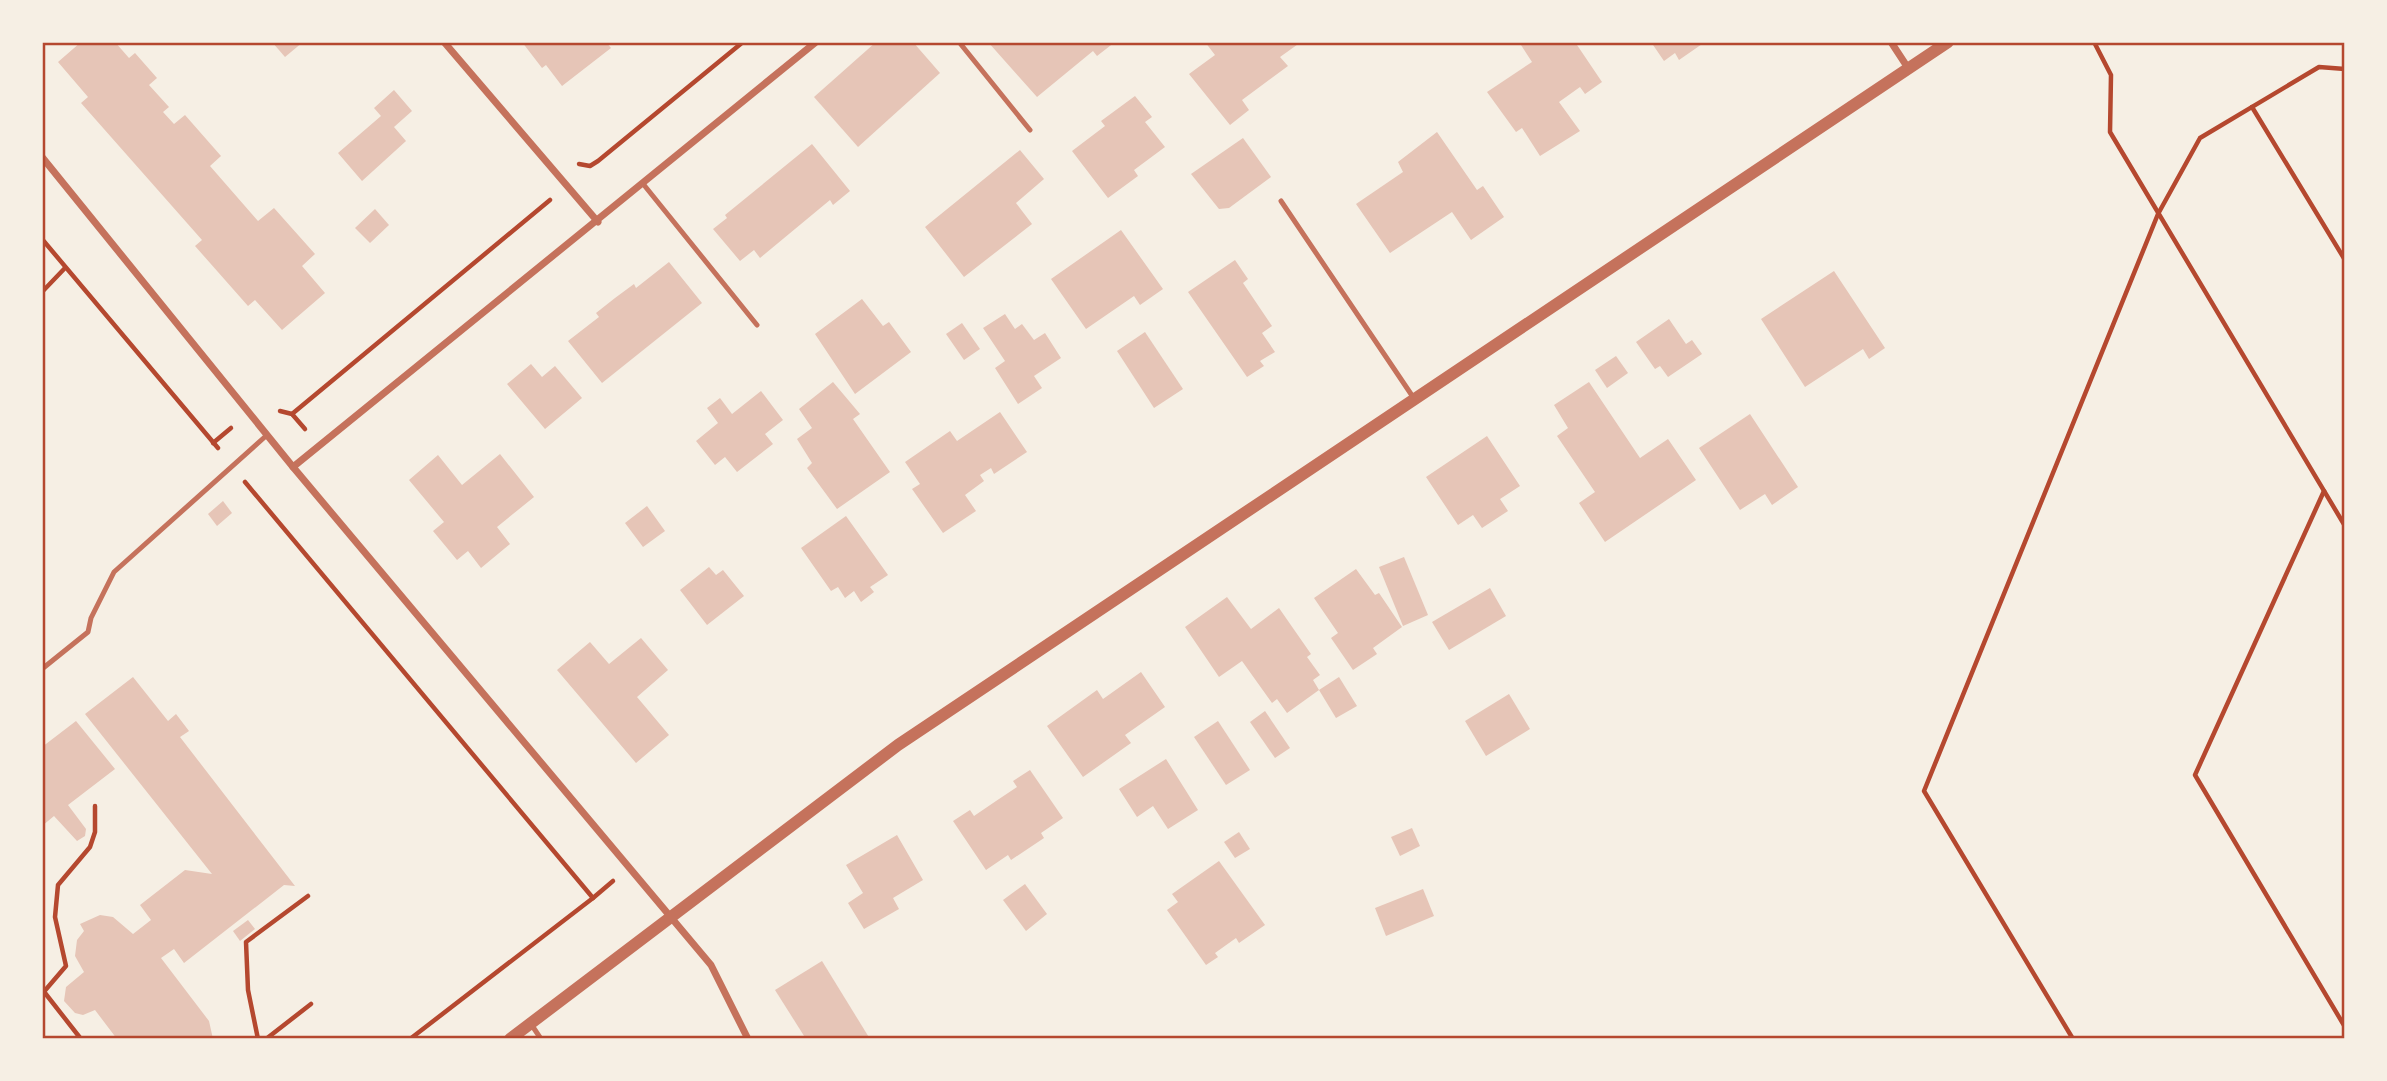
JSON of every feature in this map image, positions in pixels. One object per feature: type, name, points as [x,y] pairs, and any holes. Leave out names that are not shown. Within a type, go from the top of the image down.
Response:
[{"type":"street","points":[[444,42],[598,222]]},
{"type":"street","points":[[293,467],[644,185],[816,42]]},
{"type":"street","points":[[1891,42],[1908,68]]},
{"type":"street","points":[[510,1039],[898,745],[1413,397],[1948,42]]},
{"type":"street","points":[[42,157],[293,467],[711,965],[748,1039]]},
{"type":"lane","points":[[959,42],[1030,130]]},
{"type":"lane","points":[[644,185],[757,325]]},
{"type":"lane","points":[[1282,201],[1413,397]]},
{"type":"lane","points":[[42,669],[88,632],[91,618],[114,572],[267,435]]},
{"type":"lane","points":[[531,1024],[541,1039]]},
{"type":"path","points":[[292,414],[743,42]]},
{"type":"path","points":[[2094,42],[2111,75],[2110,132],[2345,526]]},
{"type":"path","points":[[2073,1039],[1924,791],[2158,214],[2200,138],[2319,67],[2345,69]]},
{"type":"path","points":[[2252,107],[2345,260]]},
{"type":"path","points":[[573,162],[590,166]]},
{"type":"path","points":[[42,239],[593,898],[410,1039]]},
{"type":"path","points":[[42,292],[65,268]]},
{"type":"path","points":[[2324,491],[2195,775],[2345,1027]]},
{"type":"path","points":[[81,1039],[43,993],[66,966],[55,917],[58,885],[90,847],[95,832],[95,806]]},
{"type":"path","points":[[258,1039],[248,990],[246,942],[308,896]]},
{"type":"path","points":[[266,1039],[312,1004]]},
{"type":"building","points":[[81,42],[115,42],[129,58],[135,53],[157,78],[149,85],[169,107],[163,112],[174,124],[185,115],[221,156],[210,166],[258,221],[274,208],[315,254],[302,266],[325,293],[282,330],[255,300],[248,306],[195,246],[202,240],[81,103],[88,97],[58,62]]},
{"type":"building","points":[[272,42],[303,42],[285,57]]},
{"type":"building","points":[[522,42],[606,42],[611,48],[562,86],[546,65],[542,68]]},
{"type":"building","points":[[876,42],[913,42],[940,73],[858,147],[814,97]]},
{"type":"building","points":[[988,42],[1115,42],[1097,56],[1093,51],[1037,97]]},
{"type":"building","points":[[1205,42],[1301,42],[1280,57],[1288,66],[1242,100],[1249,110],[1230,125],[1189,74],[1215,55]]},
{"type":"building","points":[[1519,42],[1575,42],[1602,82],[1585,94],[1580,87],[1559,102],[1580,131],[1540,156],[1522,128],[1516,132],[1487,92],[1532,62]]},
{"type":"building","points":[[1651,42],[1705,42],[1679,60],[1675,53],[1664,61]]},
{"type":"building","points":[[394,90],[412,111],[394,127],[406,141],[362,181],[338,153],[381,116],[374,108]]},
{"type":"building","points":[[1135,96],[1152,117],[1145,122],[1165,147],[1134,170],[1138,176],[1108,198],[1072,151],[1105,126],[1101,121]]},
{"type":"building","points":[[1437,132],[1477,190],[1483,186],[1504,217],[1471,240],[1452,212],[1390,253],[1356,204],[1403,172],[1398,162]]},
{"type":"building","points":[[1243,138],[1271,177],[1229,208],[1219,209],[1191,174]]},
{"type":"building","points":[[812,144],[850,191],[833,205],[830,200],[760,258],[754,250],[740,261],[713,229],[727,218],[725,215]]},
{"type":"building","points":[[1020,150],[1044,179],[1016,203],[1032,224],[964,277],[925,227]]},
{"type":"building","points":[[375,209],[389,225],[370,243],[355,228]]},
{"type":"building","points":[[1121,230],[1163,289],[1140,305],[1134,296],[1086,329],[1051,279]]},
{"type":"building","points":[[1235,260],[1248,279],[1243,283],[1272,326],[1262,333],[1275,352],[1260,361],[1264,366],[1247,377],[1188,292]]},
{"type":"building","points":[[669,262],[702,303],[602,383],[568,341],[599,317],[596,313],[615,298],[634,284],[636,288]]},
{"type":"building","points":[[1834,271],[1885,348],[1869,359],[1863,349],[1805,387],[1761,319]]},
{"type":"building","points":[[862,299],[883,326],[889,322],[911,352],[855,394],[815,334]]},
{"type":"building","points":[[1005,314],[1015,329],[1022,324],[1034,340],[1045,333],[1061,358],[1034,376],[1042,388],[1018,404],[995,368],[1005,361],[983,328]]},
{"type":"building","points":[[1669,319],[1686,344],[1692,340],[1702,354],[1668,377],[1660,366],[1655,369],[1636,342]]},
{"type":"building","points":[[962,323],[980,349],[964,360],[946,334]]},
{"type":"building","points":[[1145,332],[1183,389],[1154,408],[1117,351]]},
{"type":"building","points":[[1616,356],[1628,373],[1607,388],[1595,370]]},
{"type":"building","points":[[531,364],[542,377],[555,366],[582,398],[545,429],[507,384]]},
{"type":"building","points":[[833,382],[860,414],[853,419],[890,472],[837,509],[807,468],[812,463],[797,439],[812,428],[799,409]]},
{"type":"building","points":[[1589,382],[1640,458],[1668,439],[1696,480],[1605,542],[1579,503],[1595,492],[1557,436],[1568,428],[1554,405]]},
{"type":"building","points":[[761,391],[783,420],[765,434],[773,444],[737,472],[725,457],[715,465],[696,441],[718,423],[707,408],[720,398],[732,414]]},
{"type":"building","points":[[1000,412],[1027,452],[994,474],[991,468],[980,475],[984,481],[965,495],[976,511],[943,533],[912,489],[920,484],[905,462],[950,431],[957,441]]},
{"type":"building","points":[[1750,414],[1798,487],[1772,505],[1765,494],[1740,510],[1699,448]]},
{"type":"building","points":[[1487,436],[1520,486],[1500,499],[1508,511],[1482,528],[1473,515],[1458,525],[1426,477]]},
{"type":"building","points":[[500,454],[534,497],[497,527],[510,544],[481,568],[468,551],[457,560],[433,531],[444,522],[409,480],[438,455],[462,485]]},
{"type":"building","points":[[223,501],[232,513],[217,526],[208,514]]},
{"type":"building","points":[[647,506],[665,531],[643,547],[625,523]]},
{"type":"building","points":[[846,516],[888,575],[870,587],[874,592],[861,602],[854,591],[845,598],[838,587],[831,591],[801,548]]},
{"type":"building","points":[[1404,557],[1428,615],[1403,626],[1379,567]]},
{"type":"building","points":[[709,567],[716,575],[723,570],[744,596],[707,625],[680,590]]},
{"type":"building","points":[[1356,569],[1375,595],[1379,593],[1402,627],[1373,648],[1377,654],[1353,670],[1331,638],[1338,633],[1314,598]]},
{"type":"building","points":[[1490,588],[1506,616],[1449,650],[1432,622]]},
{"type":"building","points":[[1227,597],[1251,629],[1279,608],[1311,654],[1307,657],[1320,675],[1313,680],[1319,690],[1287,713],[1277,699],[1272,703],[1242,661],[1219,677],[1185,627]]},
{"type":"building","points":[[641,638],[668,670],[637,697],[669,735],[636,763],[557,670],[590,642],[609,664]]},
{"type":"building","points":[[1141,672],[1165,707],[1125,735],[1131,743],[1083,777],[1047,726],[1097,690],[1103,699]]},
{"type":"building","points":[[133,677],[168,721],[176,714],[189,731],[180,737],[295,886],[284,885],[184,963],[174,949],[161,958],[209,1021],[213,1039],[117,1039],[95,1010],[83,1015],[75,1013],[64,1001],[66,987],[84,972],[75,956],[77,940],[84,931],[80,924],[100,915],[113,917],[133,934],[151,920],[140,905],[185,870],[212,874],[85,714]]},
{"type":"building","points":[[1339,677],[1357,706],[1336,718],[1319,690]]},
{"type":"building","points":[[1509,694],[1530,729],[1486,756],[1465,721]]},
{"type":"building","points":[[1265,711],[1290,748],[1275,758],[1250,722]]},
{"type":"building","points":[[76,721],[115,769],[68,805],[86,829],[85,836],[77,841],[54,816],[42,826],[42,747]]},
{"type":"building","points":[[1218,721],[1250,770],[1226,785],[1194,737]]},
{"type":"building","points":[[1166,759],[1198,810],[1168,829],[1153,806],[1137,817],[1119,789]]},
{"type":"building","points":[[1030,770],[1063,818],[1041,833],[1044,838],[1011,860],[1008,855],[986,870],[953,821],[970,810],[974,816],[1017,787],[1013,781]]},
{"type":"building","points":[[1412,828],[1420,846],[1400,856],[1391,837]]},
{"type":"building","points":[[1239,832],[1250,849],[1235,858],[1224,842]]},
{"type":"building","points":[[897,835],[923,880],[893,898],[899,909],[864,929],[848,903],[863,893],[846,865]]},
{"type":"building","points":[[1219,861],[1265,925],[1239,943],[1236,938],[1215,953],[1218,957],[1206,965],[1167,910],[1178,902],[1172,894]]},
{"type":"building","points":[[1025,884],[1047,914],[1026,931],[1003,900]]},
{"type":"building","points":[[1423,889],[1434,916],[1386,936],[1375,908]]},
{"type":"building","points":[[248,920],[255,929],[240,941],[233,931]]},
{"type":"building","points":[[822,961],[870,1039],[806,1039],[775,990]]}]
